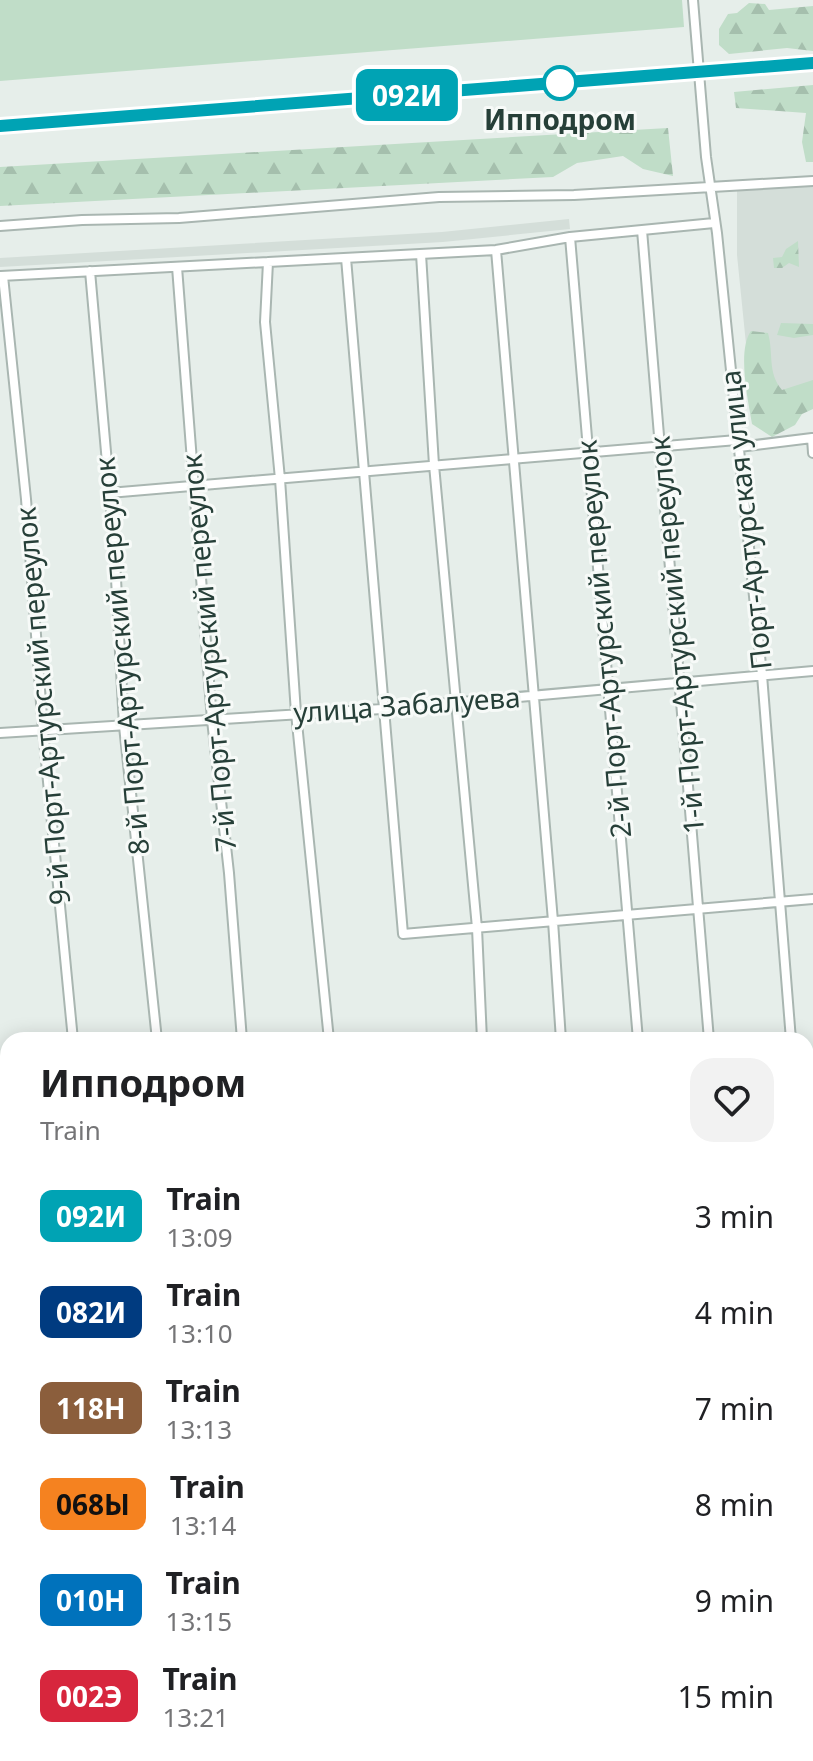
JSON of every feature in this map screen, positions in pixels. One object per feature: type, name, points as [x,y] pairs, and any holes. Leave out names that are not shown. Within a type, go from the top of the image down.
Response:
[{"type":"street","name":"Порт-Артурская улица","points":[[693,0],[709,187],[762,675],[790,1032]]},
{"type":"street","points":[[0,226],[179,218],[445,197],[574,195],[813,181]]},
{"type":"street","points":[[1,276],[496,250],[570,237],[714,223]]},
{"type":"street","name":"1-й Порт-Артурский переулок","points":[[642,230],[708,1032]]},
{"type":"street","name":"2-й Порт-Артурский переулок","points":[[570,237],[637,1032]]},
{"type":"street","points":[[496,250],[560,1032]]},
{"type":"street","points":[[421,254],[434,465],[477,928],[482,1032]]},
{"type":"street","points":[[346,258],[403,934],[813,899]]},
{"type":"street","points":[[268,262],[265,322],[280,479],[296,713],[328,1032]]},
{"type":"street","name":"7-й Порт-Артурский переулок","points":[[177,267],[212,720],[229,873],[241,1032]]},
{"type":"street","name":"8-й Порт-Артурский переулок","points":[[90,271],[114,542],[124,726],[156,1032]]},
{"type":"street","name":"9-й Порт-Артурский переулок","points":[[1,276],[26,499],[43,730],[72,1032]]},
{"type":"street","points":[[109,493],[661,447],[812,438],[813,453]]},
{"type":"street","name":"улица Забалуева","points":[[0,733],[382,709],[813,671]]},
{"type":"shaded area","points":[[813,186],[813,405],[754,423],[737,255],[737,191]]},
{"type":"shaded area","points":[[569,219],[570,229],[443,242],[0,267],[0,258],[442,232]]},
{"type":"green space","points":[[0,0],[682,0],[684,27],[0,81]]},
{"type":"green space","points":[[749,3],[765,4],[769,10],[813,6],[813,51],[787,48],[729,54],[719,45],[719,29],[728,14],[737,13]]},
{"type":"green space","points":[[813,85],[813,162],[806,162],[802,142],[806,113],[736,108],[734,92]]},
{"type":"green space","points":[[668,128],[673,176],[643,169],[623,156],[577,163],[553,177],[0,206],[0,167]]},
{"type":"green space","points":[[798,241],[799,267],[789,263],[782,268],[774,268],[773,258],[782,257],[786,249]]},
{"type":"green space","points":[[781,323],[813,324],[813,335],[794,338],[777,335]]},
{"type":"green space","points":[[751,331],[768,333],[773,370],[782,390],[813,380],[813,409],[802,414],[795,425],[772,437],[752,424],[744,362]]},
{"type":"railway","points":[[0,126],[813,63]]},
{"type":"train","name":"092И","points":[[0,126],[813,63]]},
{"type":"place","name":"Ипподром","points":[[560,83]]}]
